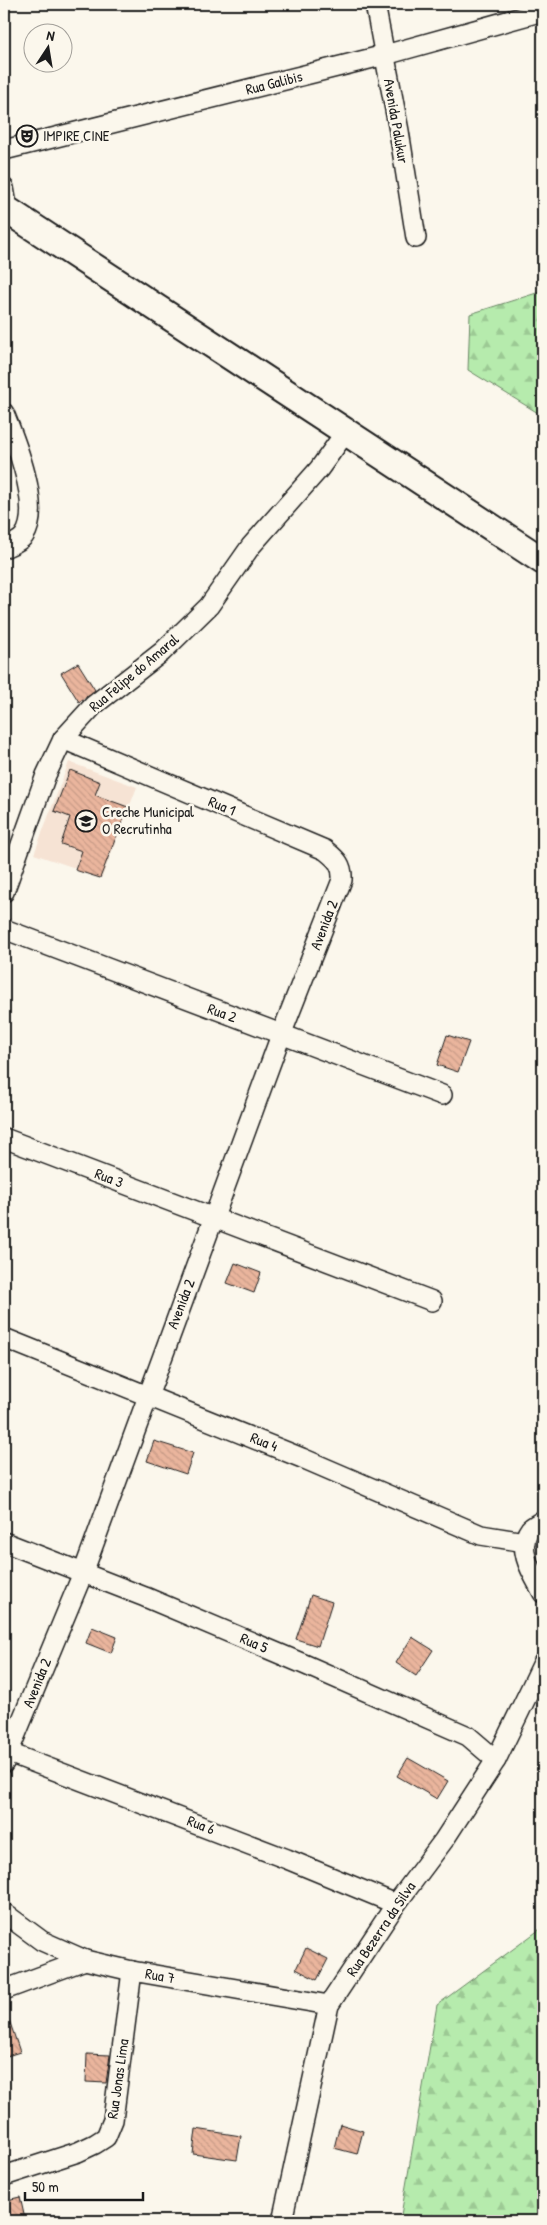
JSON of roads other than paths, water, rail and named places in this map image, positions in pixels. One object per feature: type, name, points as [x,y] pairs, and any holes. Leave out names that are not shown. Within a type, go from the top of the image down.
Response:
[{"type":"street","name":"Avenida Palukur","points":[[375,4],[399,132],[416,238]]},
{"type":"street","name":"Rua Galibis","points":[[4,150],[385,55],[543,10]]},
{"type":"street","points":[[5,203],[345,433],[543,562]]},
{"type":"street","points":[[4,413],[12,432],[28,491],[30,520],[23,537],[16,543],[4,548]]},
{"type":"street","name":"Rua Felipe do Amaral","points":[[4,892],[46,775],[63,739],[94,705],[162,652],[209,606],[251,546],[319,469],[345,433]]},
{"type":"street","name":"Rua 1","points":[[63,739],[325,850]]},
{"type":"street","name":"Avenida 2","points":[[5,1755],[82,1573],[281,1035],[342,880],[342,869],[338,861],[325,850]]},
{"type":"street","name":"Rua 2","points":[[4,929],[442,1096]]},
{"type":"street","name":"Rua 3","points":[[4,1138],[432,1301]]},
{"type":"street","name":"Rua 4","points":[[4,1338],[302,1458],[481,1536],[533,1531]]},
{"type":"street","points":[[533,1531],[527,1563],[543,1593]]},
{"type":"street","name":"Rua 5","points":[[4,1542],[145,1596],[468,1736],[496,1760]]},
{"type":"street","name":"Rua Bezerra da Silva","points":[[282,2221],[329,2005],[396,1904],[444,1840],[496,1760],[543,1663]]},
{"type":"street","name":"Rua 6","points":[[5,1755],[288,1858],[396,1904]]},
{"type":"street","name":"Rua 7","points":[[4,1913],[42,1940],[85,1960],[132,1971],[329,2005]]},
{"type":"street","points":[[4,1990],[85,1960]]},
{"type":"street","name":"Rua Jonas Lima","points":[[4,2176],[78,2152],[106,2137],[113,2120],[132,1971]]},
{"type":"place","name":"IMPIRE CINE","points":[[27,136]]},
{"type":"place","name":"Creche Municipal O Recrutinha","points":[[86,821]]}]
